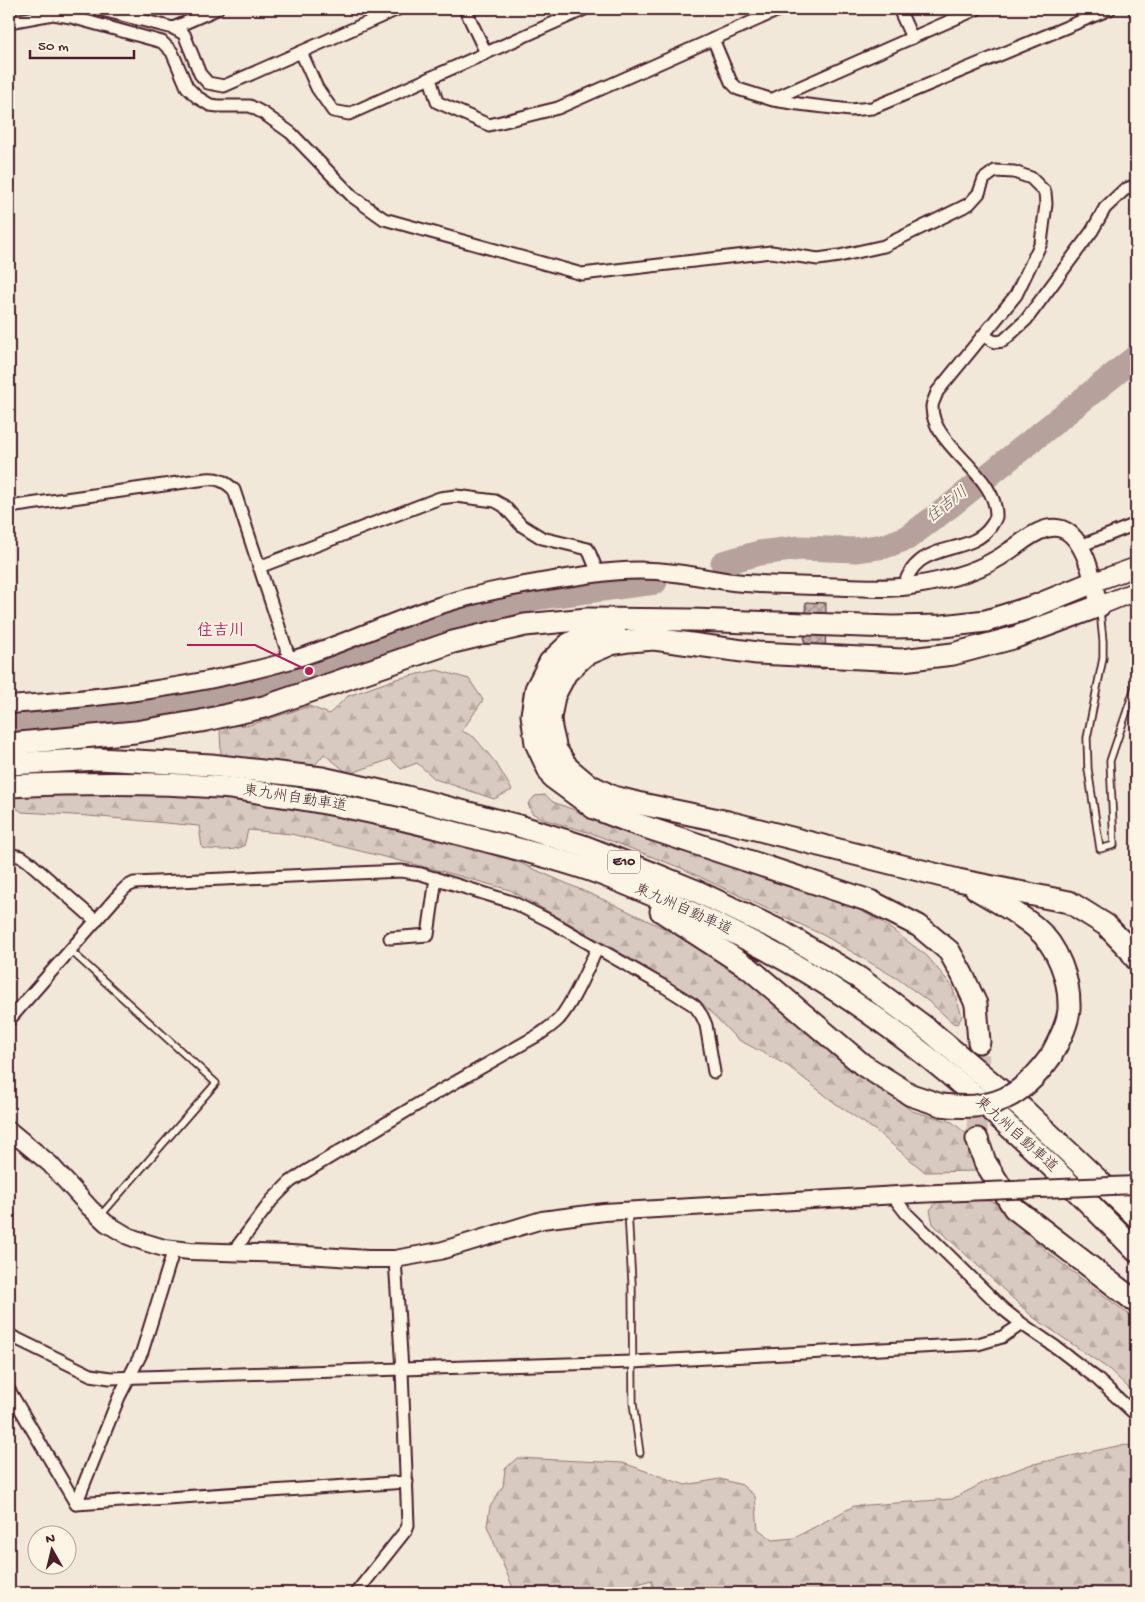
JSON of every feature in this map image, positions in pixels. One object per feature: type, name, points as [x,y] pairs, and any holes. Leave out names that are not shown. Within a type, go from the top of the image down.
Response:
[{"type":"highway","points":[[9,744],[136,732],[201,721],[264,707],[454,642],[525,625],[588,619],[692,620],[892,628],[943,626],[986,621],[1035,606],[1094,582]]},
{"type":"highway","points":[[1099,606],[1005,640],[952,654],[902,660],[757,652],[654,639],[611,644],[585,655],[566,673],[554,696],[550,718],[552,740],[568,768],[587,784],[601,792],[636,803],[728,822],[958,880],[1069,902],[1106,925],[1130,950],[1136,960]]},
{"type":"highway","points":[[692,620],[595,630],[569,644],[550,662],[536,689],[532,715],[536,743],[552,777],[594,808],[632,823],[870,901],[919,926],[949,951],[962,974],[976,1004],[979,1042]]},
{"type":"highway","name":"東九州自動車道","points":[[9,764],[98,759],[211,765],[322,778],[407,797],[512,824],[583,846],[642,869],[696,891],[782,932],[858,978],[930,1031],[1024,1110],[1136,1216]]},
{"type":"highway","name":"東九州自動車道","points":[[9,786],[102,783],[220,787],[304,799],[393,816],[590,870],[646,892],[728,929],[810,974],[859,1006],[929,1057],[1050,1164],[1136,1252]]},
{"type":"highway","points":[[590,870],[662,911],[749,968],[863,1065],[880,1076],[911,1095],[941,1105],[964,1107],[1000,1101],[1016,1093],[1030,1082],[1051,1056],[1062,1036],[1069,1011],[1065,977],[1054,948],[1036,928],[1009,908],[958,880]]},
{"type":"highway","points":[[978,1139],[985,1162],[1014,1208],[1136,1302]]},
{"type":"main road","points":[[1094,582],[1136,567]]},
{"type":"main road","points":[[1099,606],[1136,591]]},
{"type":"street","points":[[98,9],[173,28],[184,34],[200,74],[208,83],[224,86],[398,9]]},
{"type":"street","points":[[173,28],[217,9]]},
{"type":"street","points":[[465,9],[486,53]]},
{"type":"street","points":[[301,52],[317,88],[333,111],[349,114],[585,9]]},
{"type":"street","points":[[430,78],[437,102],[489,124],[558,108],[781,9]]},
{"type":"street","points":[[899,9],[912,38]]},
{"type":"street","points":[[773,100],[977,9]]},
{"type":"street","points":[[713,39],[730,82],[738,89],[773,100],[850,110],[872,108],[1110,9]]},
{"type":"street","points":[[1134,9],[1136,13]]},
{"type":"street","points":[[9,22],[53,14],[71,17],[162,42],[172,52],[187,87],[197,97],[210,105],[250,106],[263,113],[291,133],[353,197],[384,219],[582,274],[772,252],[818,259],[839,256],[884,246],[969,204],[979,193],[984,179],[995,171],[1014,172],[1031,178],[1045,192],[1046,204],[1041,244],[1016,295],[937,392],[932,406],[937,428],[986,486],[994,505],[996,519],[987,531],[973,541],[928,556],[919,561],[907,576],[904,586]]},
{"type":"street","points":[[984,336],[995,342],[1003,341],[1026,320],[1092,231],[1105,208],[1124,190],[1136,185]]},
{"type":"street","points":[[9,506],[216,478],[227,483],[234,490],[290,660]]},
{"type":"street","points":[[259,567],[440,498],[456,496],[496,501],[504,506],[521,525],[542,538],[588,549],[598,573]]},
{"type":"street","points":[[1080,546],[1136,524]]},
{"type":"street","points":[[9,705],[79,699],[175,686],[244,672],[290,660],[435,607],[529,583],[598,573],[637,570],[656,571],[754,584],[874,588],[904,586],[946,579],[983,567],[1048,528],[1058,528],[1065,531],[1073,536],[1080,546],[1094,582],[1099,606]]},
{"type":"street","points":[[9,854],[22,857],[29,862],[96,921]]},
{"type":"street","points":[[9,1020],[126,887],[134,883],[401,871],[436,878],[512,902],[550,921],[666,987],[695,1006],[702,1016],[706,1025],[714,1072]]},
{"type":"street","points":[[390,938],[428,935],[436,878]]},
{"type":"street","points":[[232,1252],[272,1200],[296,1178],[424,1100],[550,1027],[559,1019],[566,1008],[597,949]]},
{"type":"street","points":[[9,1130],[50,1164],[106,1223],[128,1236],[149,1244],[174,1249],[368,1259],[395,1259],[440,1251],[542,1220],[604,1212],[892,1195],[1136,1185]]},
{"type":"street","points":[[892,1195],[906,1213],[1003,1309],[1096,1378],[1136,1415]]},
{"type":"street","points":[[76,1504],[128,1378],[142,1352],[174,1249]]},
{"type":"street","points":[[356,1593],[408,1525],[402,1370],[395,1259]]},
{"type":"street","points":[[9,1335],[91,1375],[128,1378],[633,1362],[978,1344],[1002,1336],[1022,1324]]},
{"type":"street","points":[[9,1390],[76,1504]]},
{"type":"street","points":[[76,1504],[407,1482]]},
{"type":"lane","points":[[1099,606],[1103,658],[1087,738],[1088,769],[1100,849],[1114,846],[1110,761],[1136,684]]},
{"type":"lane","points":[[70,950],[216,1083],[100,1217]]},
{"type":"lane","points":[[628,1210],[632,1283],[634,1418],[640,1453]]},
{"type":"green space","points":[[437,670],[469,679],[483,700],[462,731],[474,737],[496,763],[512,790],[494,799],[435,779],[417,763],[401,769],[391,759],[349,774],[324,754],[315,765],[234,758],[221,755],[220,726],[250,725],[309,706],[329,714],[348,696],[396,679]]},
{"type":"green space","points":[[9,792],[213,793],[317,811],[493,854],[520,863],[611,903],[730,960],[869,1079],[912,1111],[952,1122],[968,1135],[975,1155],[976,1171],[925,1172],[876,1131],[835,1103],[788,1066],[737,1039],[698,999],[510,890],[291,834],[248,830],[244,846],[239,848],[218,850],[202,848],[199,826],[22,812],[15,807],[9,808]]},
{"type":"green space","points":[[545,795],[553,802],[577,811],[826,894],[879,920],[927,956],[952,986],[962,1016],[958,1024],[953,1023],[932,1004],[898,979],[825,936],[681,868],[591,833],[542,819],[532,813],[528,804],[535,796]]},
{"type":"green space","points":[[948,1199],[990,1201],[1002,1206],[1047,1252],[1136,1320],[1136,1395],[1110,1370],[1033,1317],[933,1224],[930,1210],[937,1202]]},
{"type":"green space","points":[[1122,1445],[1136,1446],[1136,1593],[642,1593],[654,1589],[651,1580],[610,1593],[517,1593],[513,1588],[487,1526],[490,1507],[503,1486],[505,1469],[517,1458],[623,1463],[685,1485],[720,1479],[742,1485],[755,1496],[758,1529],[773,1540],[794,1538],[854,1506],[952,1499],[985,1482],[1029,1465]]},
{"type":"building","points":[[806,602],[826,603],[825,669],[804,667]]},
{"type":"waterway","name":"住吉川","points":[[723,563],[759,553],[800,548],[856,550],[885,546],[907,538],[950,506],[1136,357]]},
{"type":"waterway","name":"住吉川","points":[[9,721],[174,702],[240,691],[309,671],[394,639],[466,615],[540,597],[655,582]]},
{"type":"tunnel","points":[[977,1139],[979,1042]]},
{"type":"place","name":"住吉川","points":[[309,671]]}]
